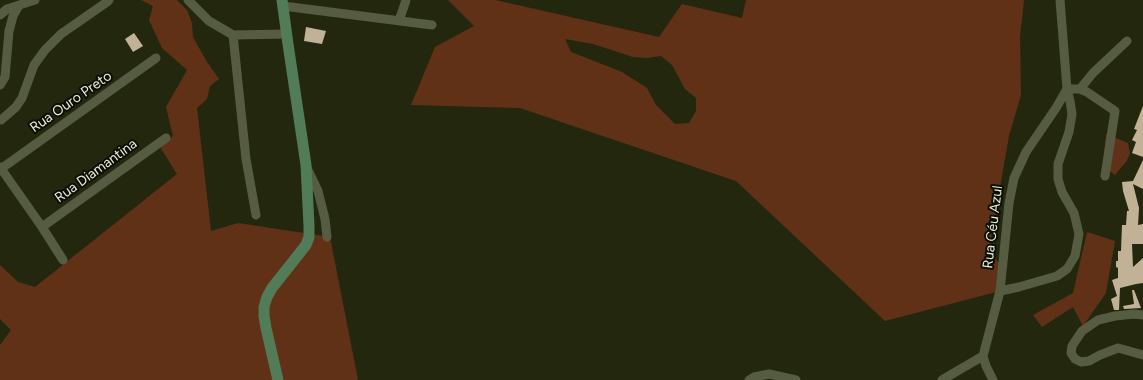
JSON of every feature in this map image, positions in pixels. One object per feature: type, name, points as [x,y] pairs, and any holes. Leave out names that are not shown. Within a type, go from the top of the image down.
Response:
[{"type":"main road","points":[[278,380],[265,322],[264,307],[266,297],[306,245],[309,237],[310,226],[306,165],[283,3]]},
{"type":"street","points":[[0,15],[7,9],[35,0]]},
{"type":"street","points":[[1,120],[16,107],[22,98],[34,64],[45,50],[61,34],[109,0]]},
{"type":"street","points":[[188,0],[209,20],[232,35],[287,34]]},
{"type":"street","points":[[399,21],[406,0]]},
{"type":"street","points":[[1000,290],[1019,287],[1057,276],[1067,268],[1075,256],[1079,234],[1074,213],[1062,192],[1058,179],[1058,164],[1070,132],[1072,114],[1067,89],[1060,0]]},
{"type":"street","points":[[283,3],[432,25]]},
{"type":"street","points":[[0,85],[5,77],[9,31],[13,16],[19,5]]},
{"type":"street","points":[[232,35],[246,158],[256,215]]},
{"type":"street","points":[[1080,89],[1093,73],[1127,41]]},
{"type":"street","name":"Rua Ouro Preto","points":[[1,167],[156,58]]},
{"type":"street","points":[[1067,89],[1080,89],[1087,92],[1115,111],[1105,176]]},
{"type":"street","name":"Rua Céu Azul","points":[[983,356],[1000,290],[1009,203],[1014,178],[1026,152],[1067,89]]},
{"type":"street","name":"Rua Diamantina","points":[[42,227],[166,138]]},
{"type":"street","points":[[306,165],[318,191],[325,219],[327,237]]},
{"type":"street","points":[[1,167],[63,260]]},
{"type":"street","points":[[1143,315],[1134,314],[1115,316],[1098,320],[1082,332],[1072,346],[1071,353],[1074,359],[1080,362],[1089,361],[1118,348],[1143,355]]},
{"type":"street","points":[[942,380],[983,356],[993,380]]},
{"type":"street","points":[[749,380],[754,377],[769,374],[796,380]]},
{"type":"shaded area","points":[[141,0],[177,0],[187,10],[192,23],[193,37],[207,62],[219,79],[210,86],[207,99],[197,108],[211,231],[238,223],[330,237],[358,380],[0,380],[0,345],[11,330],[0,319],[0,265],[18,282],[35,287],[177,174],[160,147],[173,136],[166,107],[187,70],[162,48],[149,20],[153,6]]},
{"type":"shaded area","points":[[448,0],[495,0],[659,37],[682,4],[742,18],[746,0],[1024,0],[1020,37],[1021,95],[1009,136],[991,238],[990,252],[999,263],[996,292],[885,321],[736,181],[520,108],[411,105],[435,47],[474,26]],"holes":[[[565,39],[593,44],[633,57],[647,58],[661,56],[672,65],[685,89],[696,98],[696,111],[689,123],[675,124],[656,105],[647,88],[622,72],[571,52]]]},
{"type":"shaded area","points":[[1106,134],[1128,143],[1130,154],[1126,162],[1115,175],[1103,166]]},
{"type":"shaded area","points":[[1087,232],[1115,241],[1106,293],[1083,326],[1073,307],[1042,327],[1033,315],[1073,293]]},
{"type":"building","points":[[306,27],[326,31],[322,44],[304,41]]},
{"type":"building","points":[[134,33],[143,46],[133,52],[125,39]]},
{"type":"building","points":[[1143,106],[1143,157],[1132,153],[1136,142],[1132,140],[1137,130],[1134,129]]},
{"type":"building","points":[[1143,160],[1143,189],[1133,184],[1139,208],[1138,225],[1143,224],[1143,244],[1132,244],[1133,267],[1143,258],[1143,283],[1120,288],[1119,310],[1114,310],[1111,299],[1117,296],[1112,280],[1118,278],[1116,261],[1118,261],[1118,251],[1121,251],[1122,225],[1126,225],[1127,211],[1129,211],[1122,182],[1133,181]]},
{"type":"building","points":[[1132,290],[1134,290],[1141,308],[1124,309],[1123,306],[1134,304]]}]
